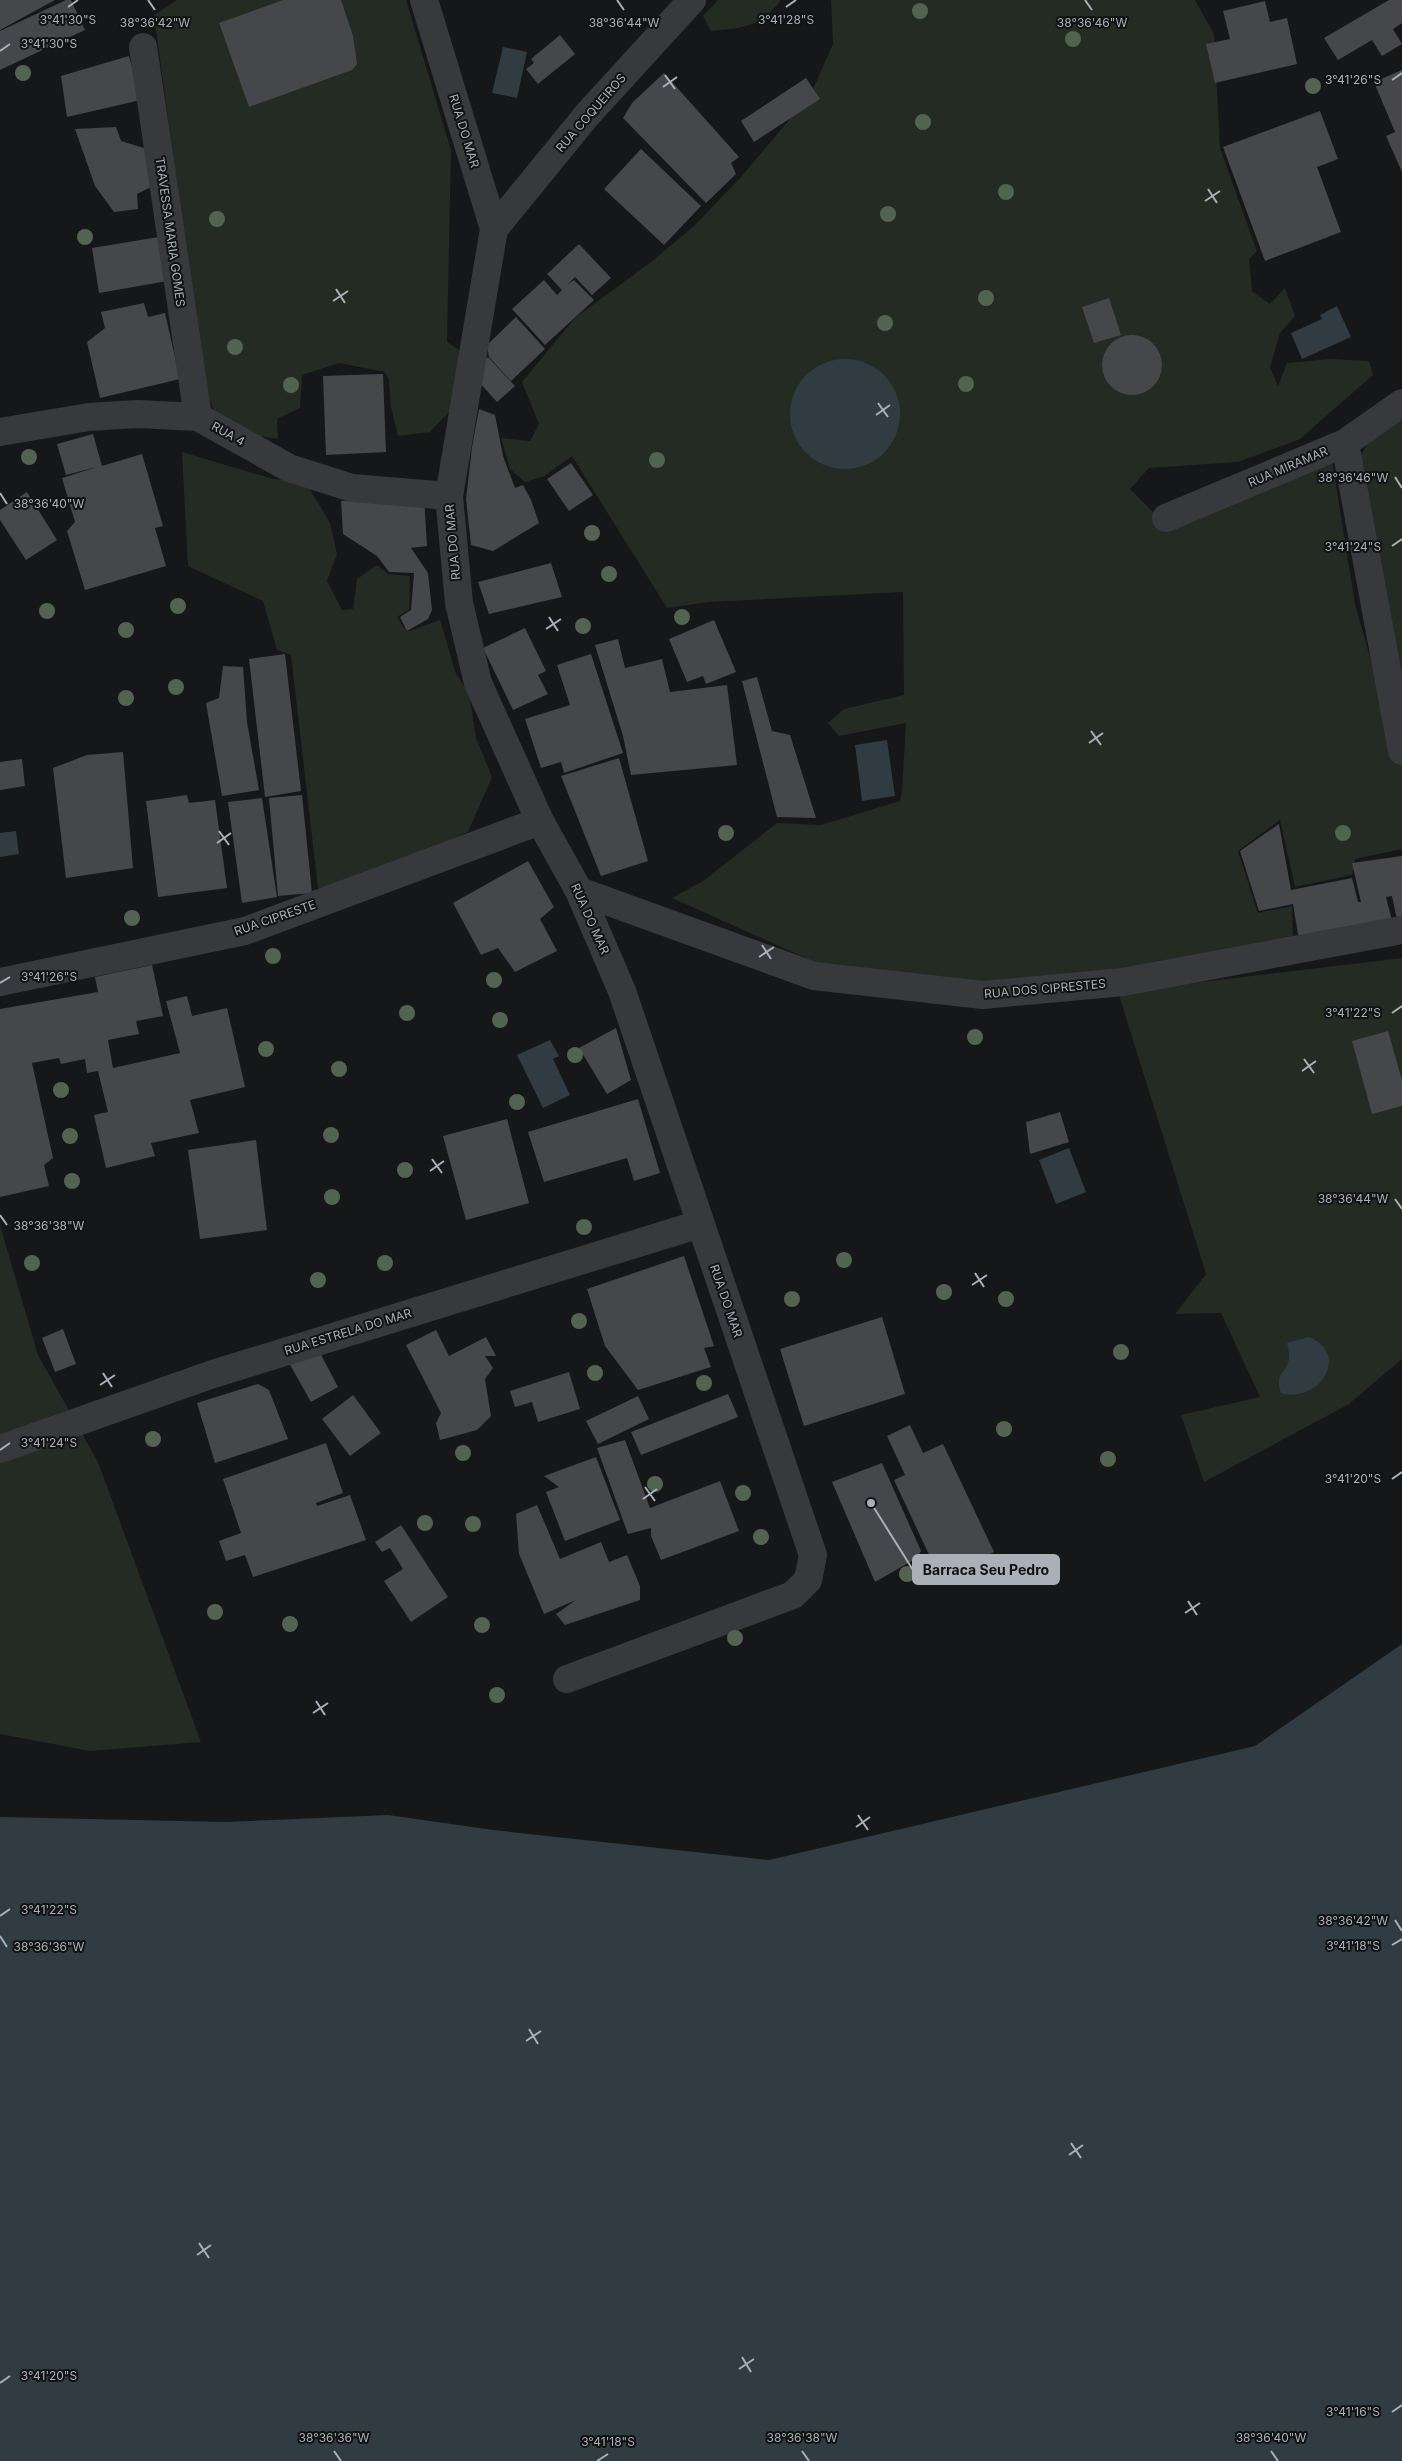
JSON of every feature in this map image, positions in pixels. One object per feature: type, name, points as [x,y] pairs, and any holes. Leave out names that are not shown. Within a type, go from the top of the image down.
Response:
[{"type":"street","name":"RUA DO MAR","points":[[424,0],[494,229],[449,496],[459,603],[478,683],[540,821],[579,891],[622,991],[813,1555],[808,1580],[793,1595],[566,1679]]},
{"type":"street","name":"RUA COQUEIROS","points":[[494,229],[587,115],[692,0]]},
{"type":"street","name":"TRAVESSA MARIA GOMES","points":[[143,47],[198,417]]},
{"type":"street","name":"RUA MIRAMAR","points":[[1166,518],[1345,443],[1402,403]]},
{"type":"street","name":"RUA 4","points":[[0,432],[89,417],[137,414],[198,417],[289,468],[352,488],[449,496]]},
{"type":"street","points":[[1345,443],[1402,751]]},
{"type":"street","name":"RUA CIPRESTE","points":[[0,982],[245,930],[540,821]]},
{"type":"street","name":"RUA DOS CIPRESTES","points":[[579,891],[814,976],[983,995],[1123,982],[1402,930]]},
{"type":"street","name":"RUA ESTRELA DO MAR","points":[[0,1448],[213,1374],[700,1224]]},
{"type":"shaded area","points":[[177,0],[406,0],[451,150],[447,342],[467,355],[453,408],[430,432],[398,436],[391,407],[389,380],[385,372],[339,363],[302,375],[300,408],[277,419],[278,439],[255,435],[218,418],[209,400],[154,15]]},
{"type":"shaded area","points":[[718,0],[780,0],[780,2],[762,21],[739,28],[711,31],[703,16]]},
{"type":"shaded area","points":[[831,0],[1195,0],[1214,34],[1220,148],[1257,251],[1249,259],[1252,291],[1270,304],[1285,288],[1295,316],[1280,333],[1270,367],[1278,386],[1287,363],[1330,359],[1369,361],[1373,375],[1300,439],[1238,462],[1149,468],[1130,489],[1163,522],[1332,460],[1355,604],[1402,763],[1402,849],[1355,859],[1352,875],[1295,887],[1280,820],[1238,851],[1258,913],[1292,906],[1293,942],[1131,975],[979,990],[824,966],[672,898],[703,881],[777,823],[821,825],[900,801],[906,723],[839,736],[828,723],[844,709],[904,695],[903,592],[709,602],[667,608],[572,456],[545,476],[525,482],[510,469],[501,438],[530,441],[539,424],[522,382],[575,318],[651,262],[695,225],[741,177],[811,94],[833,44]]},
{"type":"shaded area","points":[[503,47],[527,52],[517,98],[492,93]]},
{"type":"shaded area","points":[[1337,306],[1351,337],[1302,359],[1291,333],[1322,319],[1320,315]]},
{"type":"shaded area","points":[[845,359],[866,363],[884,375],[896,393],[900,414],[896,435],[884,453],[866,465],[845,469],[824,465],[806,453],[794,435],[790,414],[794,393],[806,375],[824,363]]},
{"type":"shaded area","points":[[1402,418],[1402,705],[1357,463],[1370,438]]},
{"type":"shaded area","points":[[182,452],[273,479],[305,481],[330,523],[337,554],[327,581],[342,610],[353,609],[357,579],[377,565],[388,574],[410,576],[409,610],[397,617],[407,632],[440,620],[456,674],[469,693],[476,738],[492,777],[468,832],[319,897],[291,655],[277,650],[263,601],[188,566]]},
{"type":"shaded area","points":[[887,740],[895,796],[862,801],[855,745]]},
{"type":"shaded area","points":[[16,831],[19,854],[0,857],[0,833]]},
{"type":"shaded area","points":[[1402,958],[1402,1359],[1349,1404],[1204,1482],[1181,1415],[1260,1397],[1221,1313],[1175,1314],[1206,1274],[1118,992]]},
{"type":"shaded area","points":[[550,1040],[559,1056],[553,1059],[570,1095],[543,1108],[517,1055]]},
{"type":"shaded area","points":[[1069,1148],[1086,1192],[1056,1204],[1039,1160]]},
{"type":"shaded area","points":[[0,1225],[38,1355],[98,1462],[201,1742],[90,1751],[0,1734]]},
{"type":"shaded area","points":[[1309,1337],[1321,1344],[1328,1354],[1329,1365],[1325,1375],[1318,1384],[1308,1391],[1295,1394],[1281,1393],[1279,1381],[1288,1364],[1289,1357],[1287,1343]]},
{"type":"shaded area","points":[[1402,1644],[1402,2461],[0,2461],[0,1817],[226,1822],[388,1815],[493,1830],[769,1860],[1255,1746]]},
{"type":"building","points":[[0,0],[55,0],[0,30]]},
{"type":"building","points":[[66,0],[71,0],[85,30],[0,70],[0,31]]},
{"type":"building","points":[[283,0],[341,0],[353,36],[357,64],[352,70],[249,107],[219,23]]},
{"type":"building","points":[[1389,0],[1402,0],[1402,23],[1393,29],[1402,44],[1382,56],[1372,40],[1338,60],[1324,38]]},
{"type":"building","points":[[1265,1],[1270,22],[1287,18],[1297,64],[1215,83],[1206,44],[1230,39],[1223,11]]},
{"type":"building","points":[[560,35],[575,54],[538,84],[526,69],[534,63],[531,59]]},
{"type":"building","points":[[129,56],[141,100],[67,117],[61,76]]},
{"type":"building","points":[[1402,70],[1402,172],[1386,136],[1395,132],[1374,82]]},
{"type":"building","points":[[664,73],[739,157],[731,163],[736,174],[706,203],[623,118],[632,103]]},
{"type":"building","points":[[806,78],[820,99],[754,142],[741,121]]},
{"type":"building","points":[[1320,111],[1338,159],[1317,167],[1341,232],[1265,261],[1223,147]]},
{"type":"building","points":[[116,127],[121,141],[147,149],[157,184],[137,194],[138,209],[114,212],[95,186],[75,129]]},
{"type":"building","points":[[641,149],[701,206],[664,245],[604,189]]},
{"type":"building","points":[[165,236],[173,280],[99,293],[92,248]]},
{"type":"building","points":[[579,244],[611,278],[592,295],[575,277],[567,285],[574,280],[594,300],[545,345],[512,309],[544,280],[557,295],[562,290],[547,274]]},
{"type":"building","points":[[1109,298],[1121,335],[1094,343],[1082,307]]},
{"type":"building","points":[[144,303],[148,317],[165,313],[180,379],[100,398],[87,342],[105,328],[101,312]]},
{"type":"building","points":[[516,317],[545,349],[511,381],[489,357],[487,345]]},
{"type":"building","points":[[1132,335],[1148,340],[1153,344],[1157,349],[1162,365],[1157,381],[1153,386],[1148,390],[1132,395],[1116,390],[1111,386],[1107,381],[1102,365],[1107,349],[1111,344],[1116,340]]},
{"type":"building","points":[[488,357],[515,386],[497,402],[471,373]]},
{"type":"building","points":[[383,374],[386,452],[326,455],[323,376]]},
{"type":"building","points":[[479,409],[495,415],[503,456],[515,488],[523,485],[531,500],[539,523],[493,551],[471,545],[466,499]]},
{"type":"building","points":[[93,434],[102,466],[142,454],[163,526],[155,528],[166,566],[85,590],[67,531],[75,522],[62,478],[97,467],[66,475],[57,444]]},
{"type":"building","points":[[571,463],[593,495],[569,511],[547,479]]},
{"type":"building","points":[[27,492],[57,540],[26,560],[0,520],[0,510]]},
{"type":"building","points":[[424,496],[427,546],[411,548],[428,573],[432,610],[428,619],[407,631],[400,617],[411,610],[414,573],[389,572],[377,556],[343,534],[341,501]]},
{"type":"building","points":[[551,563],[562,597],[489,614],[478,582]]},
{"type":"building","points":[[714,620],[736,672],[706,684],[703,676],[687,682],[669,639]]},
{"type":"building","points":[[525,628],[546,671],[538,675],[548,694],[513,710],[483,648]]},
{"type":"building","points":[[618,639],[625,668],[662,659],[670,692],[727,685],[737,765],[631,775],[623,736],[595,645]]},
{"type":"building","points":[[285,654],[301,791],[265,797],[249,659]]},
{"type":"building","points":[[591,654],[623,753],[564,773],[561,762],[541,768],[525,719],[570,705],[557,665]]},
{"type":"building","points":[[223,666],[243,667],[247,722],[259,790],[222,796],[206,703],[219,698]]},
{"type":"building","points":[[757,677],[772,731],[790,735],[816,818],[777,817],[742,681]]},
{"type":"building","points":[[123,752],[133,868],[66,878],[53,768],[87,755]]},
{"type":"building","points":[[619,758],[648,861],[601,876],[561,776]]},
{"type":"building","points":[[22,759],[25,786],[0,790],[0,762]]},
{"type":"building","points":[[187,795],[189,803],[215,800],[227,888],[158,897],[146,801]]},
{"type":"building","points":[[302,795],[312,893],[278,896],[269,798]]},
{"type":"building","points":[[262,798],[277,897],[242,903],[228,802]]},
{"type":"building","points":[[1279,824],[1291,890],[1352,878],[1358,902],[1361,902],[1352,863],[1402,856],[1402,923],[1398,924],[1392,896],[1386,897],[1393,925],[1299,940],[1293,904],[1259,911],[1240,851]]},
{"type":"building","points":[[528,861],[554,907],[540,919],[557,951],[515,972],[498,948],[481,955],[453,903]]},
{"type":"building","points":[[152,965],[163,1016],[136,1021],[139,1034],[108,1040],[113,1068],[180,1053],[166,1001],[187,996],[192,1016],[227,1008],[245,1087],[190,1100],[199,1133],[151,1143],[155,1156],[106,1168],[94,1115],[108,1112],[98,1071],[87,1073],[85,1059],[61,1064],[59,1058],[32,1063],[53,1158],[44,1165],[49,1186],[0,1197],[0,1009],[98,992],[95,977]]},
{"type":"building","points":[[616,1028],[631,1080],[607,1094],[579,1048]]},
{"type":"building","points":[[1388,1031],[1402,1080],[1402,1106],[1372,1114],[1352,1041]]},
{"type":"building","points":[[638,1099],[660,1173],[634,1181],[627,1158],[544,1182],[528,1132]]},
{"type":"building","points":[[1060,1112],[1069,1142],[1030,1154],[1026,1122]]},
{"type":"building","points":[[507,1119],[529,1203],[466,1220],[443,1136]]},
{"type":"building","points":[[256,1140],[267,1230],[200,1239],[188,1150]]},
{"type":"building","points":[[684,1256],[714,1346],[704,1348],[711,1367],[638,1390],[605,1346],[587,1289]]},
{"type":"building","points":[[882,1317],[905,1394],[804,1426],[780,1349]]},
{"type":"building","points":[[63,1329],[76,1364],[55,1372],[42,1338]]},
{"type":"building","points":[[436,1330],[449,1356],[486,1337],[496,1356],[485,1356],[493,1368],[485,1379],[491,1416],[477,1430],[440,1440],[436,1423],[441,1413],[406,1345]]},
{"type":"building","points":[[317,1347],[338,1387],[311,1402],[289,1363]]},
{"type":"building","points":[[569,1372],[580,1409],[538,1422],[532,1402],[515,1407],[510,1391]]},
{"type":"building","points":[[258,1384],[269,1390],[288,1439],[215,1463],[197,1403]]},
{"type":"building","points":[[728,1394],[738,1417],[641,1455],[631,1432]]},
{"type":"building","points":[[353,1395],[381,1433],[350,1456],[322,1419]]},
{"type":"building","points":[[638,1396],[649,1419],[598,1444],[586,1421]]},
{"type":"building","points":[[910,1425],[923,1453],[943,1444],[994,1552],[940,1578],[894,1480],[905,1475],[887,1436]]},
{"type":"building","points":[[625,1440],[650,1508],[720,1481],[739,1531],[661,1560],[651,1536],[651,1528],[628,1534],[597,1448]]},
{"type":"building","points":[[326,1443],[343,1493],[316,1503],[317,1506],[350,1495],[366,1540],[253,1577],[245,1555],[226,1561],[219,1541],[241,1533],[223,1479]]},
{"type":"building","points":[[596,1457],[620,1520],[565,1541],[546,1492],[559,1487],[544,1476]]},
{"type":"building","points":[[882,1463],[921,1551],[917,1558],[875,1582],[832,1482]]},
{"type":"building","points":[[537,1505],[560,1559],[601,1542],[609,1562],[627,1555],[640,1586],[640,1600],[565,1625],[556,1614],[576,1600],[544,1614],[519,1554],[516,1514]]},
{"type":"building","points":[[401,1525],[448,1597],[411,1622],[384,1581],[403,1569],[390,1548],[382,1552],[375,1542]]},
{"type":"place","name":"Barraca Seu Pedro","points":[[871,1503]]}]
